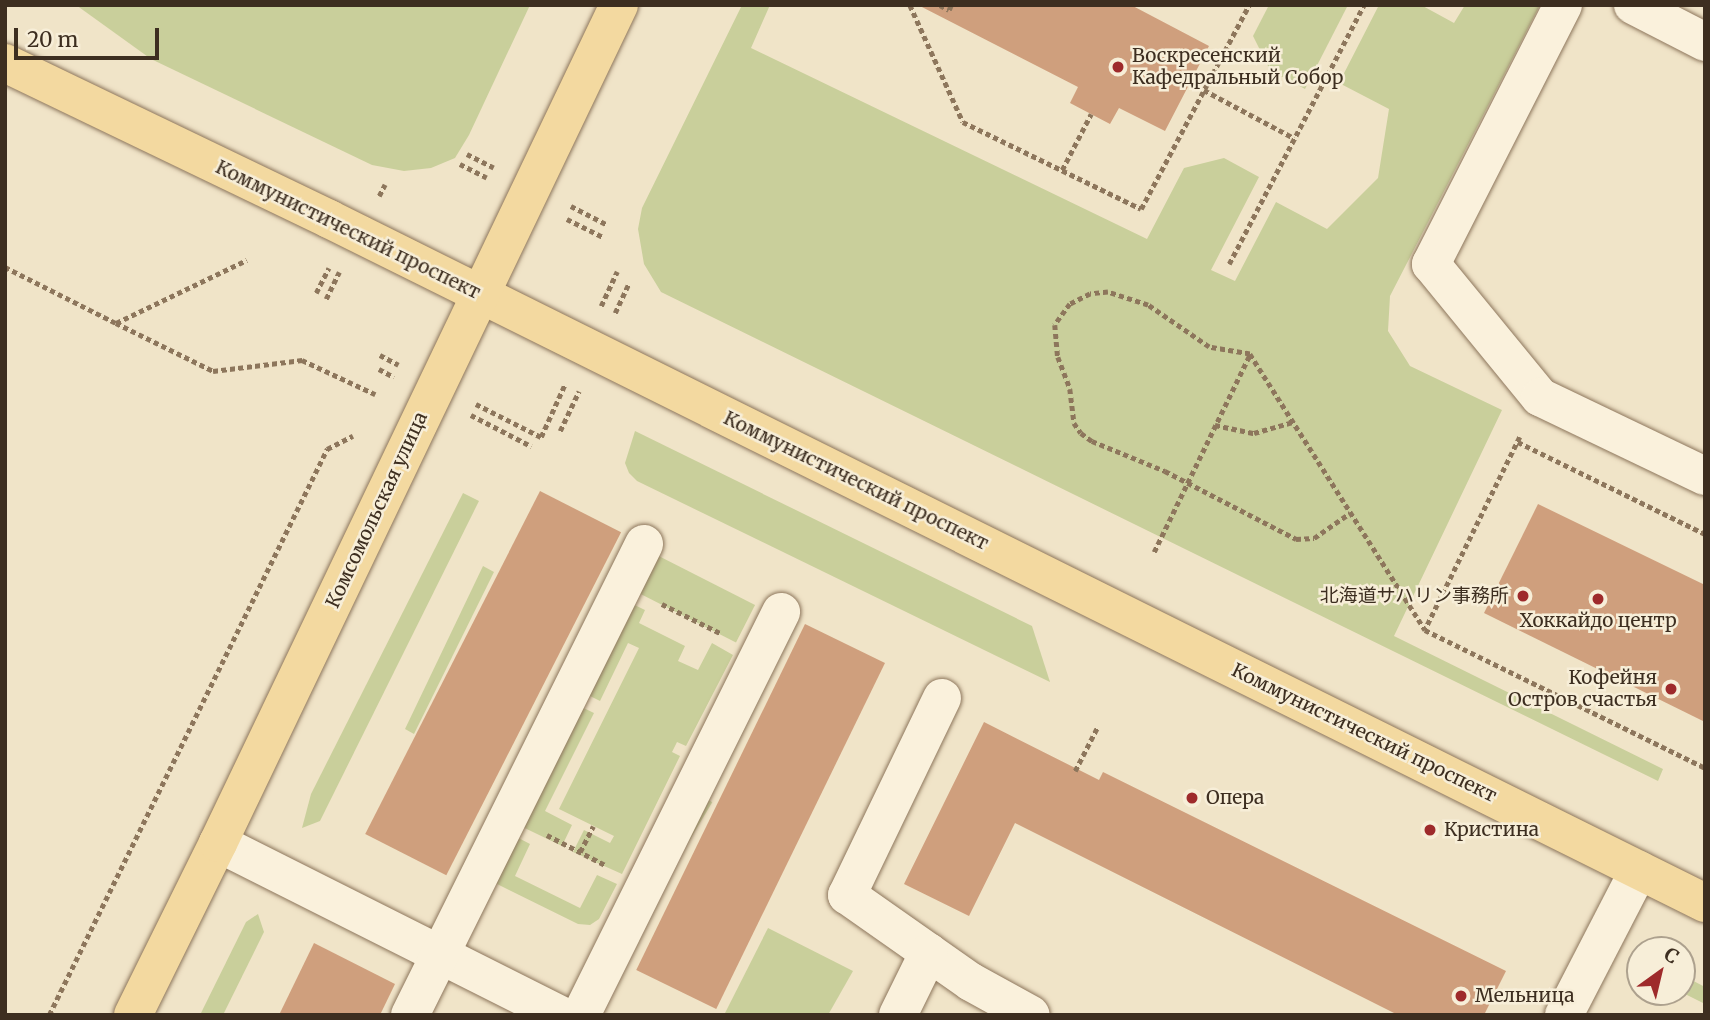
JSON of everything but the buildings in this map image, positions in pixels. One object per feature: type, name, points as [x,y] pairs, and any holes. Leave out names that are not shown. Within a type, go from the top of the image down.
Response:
[{"type":"main road","name":"Комсомольская улица","points":[[133,1015],[619,5]]},
{"type":"main road","name":"Коммунистический проспект","points":[[5,63],[480,295],[1705,903]]},
{"type":"street","points":[[1563,5],[1431,264],[1540,397],[1705,476]]},
{"type":"street","points":[[1633,5],[1705,42]]},
{"type":"street","points":[[410,1015],[644,544]]},
{"type":"street","points":[[581,1015],[781,612]]},
{"type":"street","points":[[942,698],[847,895],[971,982],[1031,1015]]},
{"type":"street","points":[[218,843],[560,1015]]},
{"type":"street","points":[[1564,1015],[1639,870]]},
{"type":"street","points":[[898,1015],[929,952]]},
{"type":"path","points":[[910,5],[963,122],[1141,209],[1249,5]]},
{"type":"path","points":[[940,5],[949,10],[951,5]]},
{"type":"path","points":[[1229,264],[1364,5]]},
{"type":"path","points":[[1204,90],[1294,138]]},
{"type":"path","points":[[1062,170],[1091,114]]},
{"type":"path","points":[[116,323],[247,260]]},
{"type":"path","points":[[5,267],[213,371],[302,360],[375,394]]},
{"type":"path","points":[[1350,513],[1314,538],[1296,539],[1081,433],[1074,423],[1070,389],[1058,357],[1055,325],[1059,315],[1070,304],[1090,294],[1108,292],[1148,305],[1209,347],[1250,354],[1425,630],[1705,768]]},
{"type":"path","points":[[1154,552],[1250,354]]},
{"type":"path","points":[[1425,630],[1540,397]]},
{"type":"path","points":[[1215,425],[1254,433],[1293,422]]},
{"type":"path","points":[[49,1015],[327,449],[353,436]]},
{"type":"path","points":[[1518,442],[1705,534]]},
{"type":"path","points":[[623,585],[761,654]]},
{"type":"path","points":[[1075,771],[1097,728]]},
{"type":"path","points":[[509,817],[646,885]]},
{"type":"path","points":[[580,852],[593,826]]},
{"type":"green space","points":[[76,5],[530,5],[469,135],[455,158],[431,168],[404,171],[372,165],[151,59]]},
{"type":"green space","points":[[742,5],[770,5],[751,48],[1147,239],[1184,168],[1224,158],[1259,177],[1211,270],[1235,281],[1276,202],[1327,229],[1378,178],[1389,109],[1339,83],[1379,5],[1421,5],[1454,23],[1465,5],[1540,5],[1390,296],[1388,331],[1410,366],[1502,410],[1394,636],[1663,769],[1658,781],[661,292],[644,264],[638,229],[642,208]]},
{"type":"green space","points":[[1269,5],[1348,5],[1305,89],[1270,70],[1253,36]]},
{"type":"green space","points":[[635,431],[1032,626],[1050,682],[637,481],[629,473],[625,463]]},
{"type":"green space","points":[[463,493],[479,501],[320,821],[302,828],[311,794]]},
{"type":"green space","points":[[641,547],[755,605],[736,643],[622,584]]},
{"type":"green space","points":[[483,566],[494,572],[414,734],[405,729]]},
{"type":"green space","points":[[618,597],[645,610],[639,623],[685,646],[678,661],[698,670],[712,643],[733,655],[686,746],[677,742],[672,752],[680,756],[622,874],[573,852],[584,830],[610,843],[614,836],[559,809],[639,648],[628,643],[600,701],[574,688]]},
{"type":"green space","points":[[567,700],[594,713],[545,811],[572,825],[562,846],[508,820]]},
{"type":"green space","points":[[702,796],[712,802],[653,901],[643,895]]},
{"type":"green space","points":[[501,829],[530,844],[515,876],[580,908],[597,875],[617,884],[599,919],[590,925],[578,924],[491,881]]},
{"type":"green space","points":[[258,914],[264,932],[223,1015],[200,1015],[246,922]]},
{"type":"green space","points":[[768,928],[853,971],[828,1015],[724,1015]]},
{"type":"green space","points":[[1696,982],[1705,987],[1705,1004],[1696,1000]]},
{"type":"place","name":"Воскресенский Кафедральный Собор","points":[[1118,67]]},
{"type":"place","name":"北海道サハリン事務所","points":[[1523,596]]},
{"type":"place","name":"Хоккайдо центр","points":[[1598,599]]},
{"type":"place","name":"Кофейня Остров счастья","points":[[1671,689]]},
{"type":"place","name":"Опера","points":[[1192,798]]},
{"type":"place","name":"Кристина","points":[[1430,830]]},
{"type":"place","name":"Мельница","points":[[1461,996]]}]
